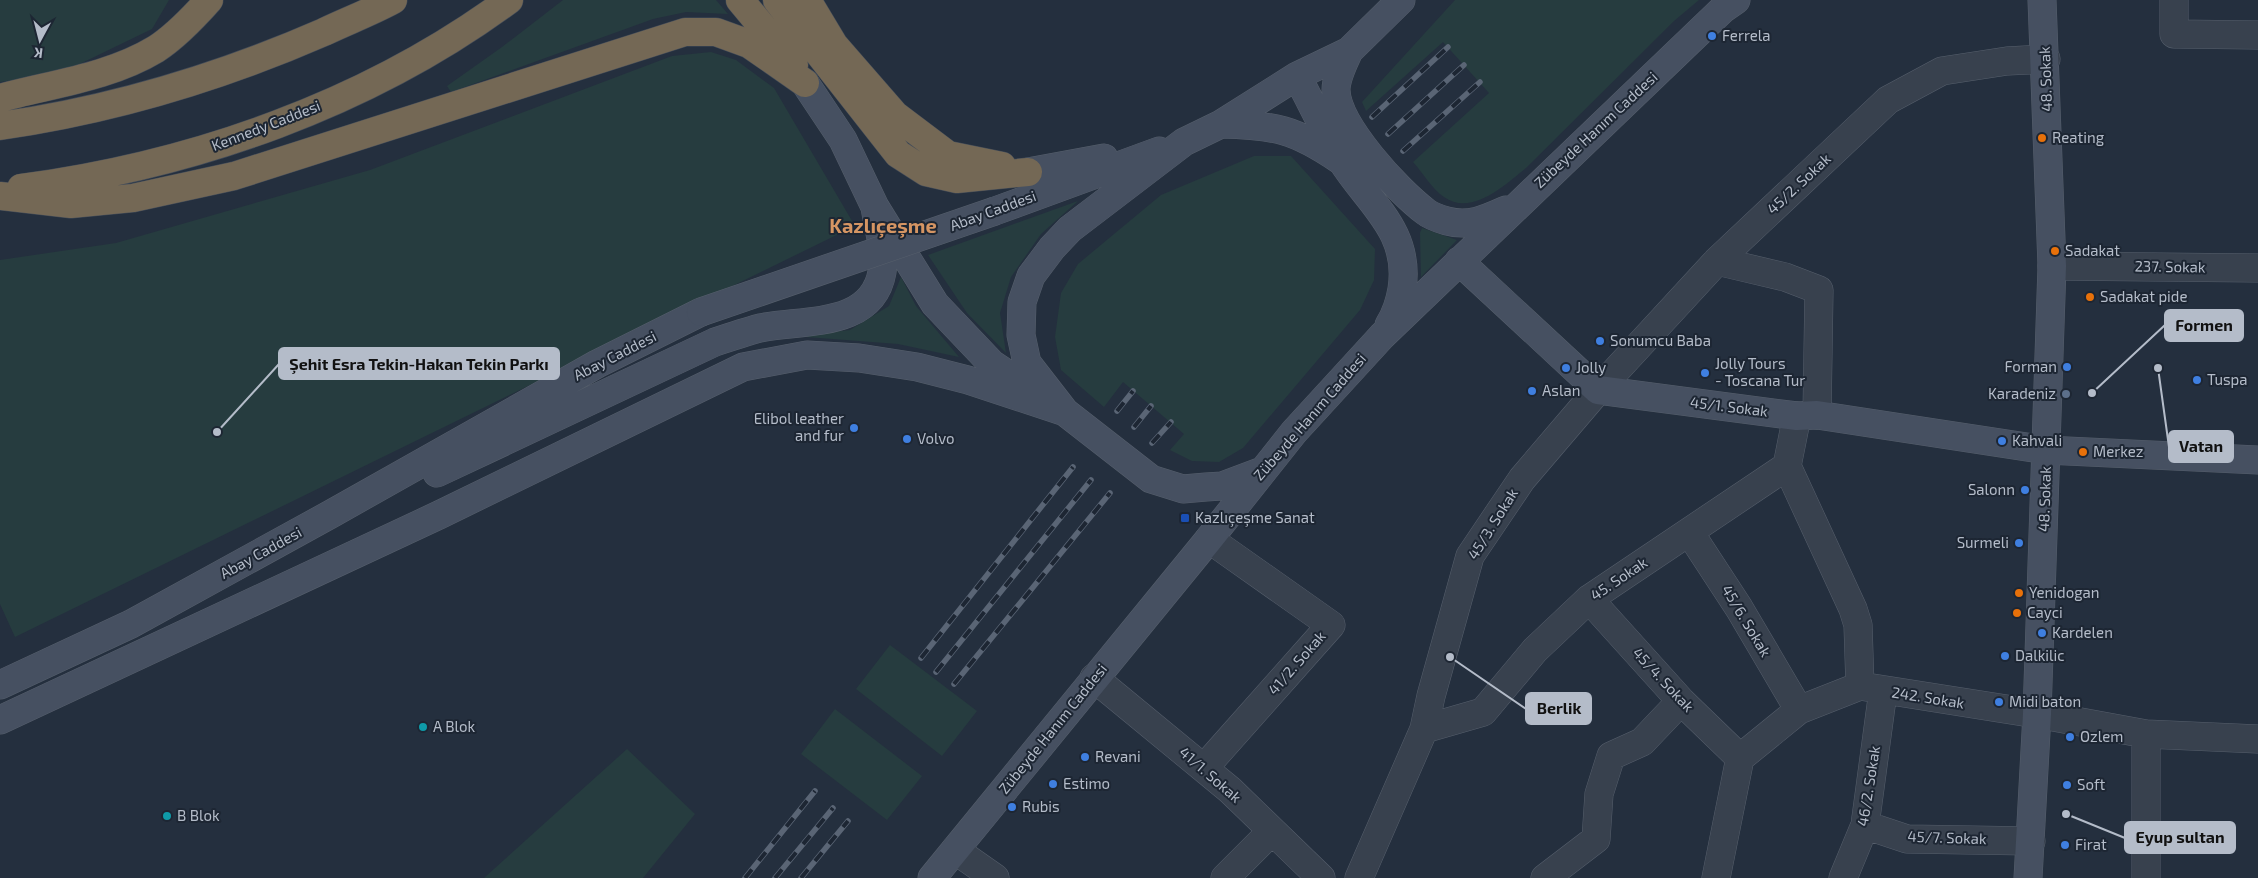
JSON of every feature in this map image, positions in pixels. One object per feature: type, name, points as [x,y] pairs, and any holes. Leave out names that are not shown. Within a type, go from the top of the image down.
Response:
[{"type":"highway","points":[[0,98],[109,70],[148,52],[187,24],[209,0]]},
{"type":"highway","points":[[0,126],[35,121],[136,98],[220,73],[295,44],[393,0]]},
{"type":"highway","name":"Kennedy Caddesi","points":[[0,191],[122,172],[200,151],[290,118],[347,95],[406,66],[474,26],[509,0]]},
{"type":"highway","points":[[740,0],[789,57],[805,83]]},
{"type":"highway","points":[[777,0],[898,154],[926,172],[957,178],[1028,172]]},
{"type":"highway","points":[[807,0],[834,45],[895,115],[948,155],[1028,172]]},
{"type":"highway","points":[[0,196],[71,204],[133,198],[234,176],[685,32],[716,32],[749,44],[805,83]]},
{"type":"main road","name":"Abay Caddesi","points":[[0,685],[131,624],[597,364],[701,312],[995,211],[1184,142],[1220,124],[1297,76],[1349,50],[1402,0]]},
{"type":"main road","name":"Zübeyde Hanım Caddesi","points":[[932,878],[1294,432],[1382,336],[1518,204],[1724,9],[1736,0]]},
{"type":"main road","name":"48. Sokak","points":[[2028,878],[2037,714],[2052,266],[2046,59],[2042,0]]},
{"type":"main road","points":[[1349,50],[1336,89],[1338,104],[1349,126],[1364,148],[1402,191],[1428,213],[1448,221],[1467,224],[1484,220],[1518,204]]},
{"type":"main road","points":[[1297,76],[1343,162],[1380,209],[1400,246],[1403,279],[1400,300],[1392,321],[1382,336]]},
{"type":"main road","points":[[805,83],[843,140],[875,207],[935,304],[992,364],[1065,412]]},
{"type":"main road","points":[[1220,124],[1257,125],[1295,133],[1314,142],[1343,162]]},
{"type":"main road","points":[[1028,172],[1184,142]]},
{"type":"main road","name":"Abay Caddesi","points":[[1184,142],[1070,229],[1052,248],[1031,276],[1022,302],[1021,335],[1027,363],[1065,412],[1152,479],[1184,489],[1222,486],[1262,471]]},
{"type":"main road","points":[[331,514],[449,468],[715,342],[760,328],[832,320],[857,308],[873,296],[882,272],[882,245],[875,207]]},
{"type":"main road","points":[[1459,261],[1598,390]]},
{"type":"main road","name":"Abay Caddesi","points":[[0,720],[430,520],[744,367],[807,355],[859,358],[917,367],[968,380],[1065,412]]},
{"type":"main road","name":"45/1. Sokak","points":[[1598,390],[1807,415],[2046,450],[2258,460]]},
{"type":"street","points":[[2174,0],[2174,34],[2258,35]]},
{"type":"street","name":"45/2. Sokak","points":[[1598,390],[1717,261],[1888,100],[1942,71],[2007,61],[2046,59]]},
{"type":"street","points":[[1717,261],[1785,277],[1819,290],[1807,415],[1787,466]]},
{"type":"street","name":"237. Sokak","points":[[2052,266],[2258,268]]},
{"type":"street","name":"45/3. Sokak","points":[[1359,878],[1424,730],[1431,696],[1470,556],[1522,479],[1598,390]]},
{"type":"street","name":"45. Sokak","points":[[1424,730],[1482,712],[1536,650],[1589,599],[1787,466]]},
{"type":"street","name":"46/2. Sokak","points":[[1787,466],[1826,547],[1858,625],[1872,688],[1865,825],[1844,878]]},
{"type":"street","name":"45/6. Sokak","points":[[1690,532],[1739,608],[1799,710]]},
{"type":"street","name":"41/2. Sokak","points":[[1204,768],[1331,624],[1209,539]]},
{"type":"street","name":"45/4. Sokak","points":[[1589,599],[1681,701],[1740,758]]},
{"type":"street","name":"41/1. Sokak","points":[[1094,678],[1230,790],[1321,878]]},
{"type":"street","name":"242. Sokak","points":[[1740,758],[1799,710],[1872,688],[2037,714],[2146,734],[2258,739]]},
{"type":"street","points":[[1546,878],[1596,839],[1599,794],[1611,756],[1642,742],[1681,701]]},
{"type":"street","points":[[2146,734],[2146,878]]},
{"type":"street","points":[[1718,877],[1740,758]]},
{"type":"street","name":"45/7. Sokak","points":[[1865,825],[1907,839],[2031,841]]},
{"type":"street","points":[[1226,878],[1272,831]]},
{"type":"street","points":[[955,850],[995,878]]},
{"type":"green space","points":[[0,0],[169,0],[152,29],[61,73],[0,82]]},
{"type":"green space","points":[[563,0],[716,0],[728,14],[686,12],[653,19],[451,92],[447,86]]},
{"type":"green space","points":[[1455,0],[1699,0],[1674,21],[1526,168],[1488,196],[1466,203],[1455,202],[1440,194],[1413,162],[1489,93],[1443,42],[1366,111],[1362,102]]},
{"type":"green space","points":[[711,52],[736,60],[774,88],[855,226],[15,637],[0,604],[0,260],[116,243],[370,170],[672,56]]},
{"type":"green space","points":[[1254,156],[1291,156],[1375,249],[1374,280],[1360,310],[1243,448],[1219,462],[1192,461],[1170,450],[1184,434],[1123,382],[1104,407],[1061,370],[1055,337],[1061,293],[1078,264],[1161,195]]},
{"type":"green space","points":[[1078,201],[1041,234],[1011,277],[1000,313],[1006,353],[967,313],[928,255]]},
{"type":"green space","points":[[1422,228],[1457,240],[1421,277],[1420,233]]},
{"type":"green space","points":[[901,277],[916,306],[959,357],[898,344],[793,336],[850,330],[889,306]]},
{"type":"green space","points":[[890,645],[977,711],[942,756],[856,689]]},
{"type":"green space","points":[[835,709],[922,776],[887,820],[801,754]]},
{"type":"green space","points":[[627,749],[695,814],[643,878],[484,878]]},
{"type":"railway","points":[[1372,117],[1448,47]]},
{"type":"railway","points":[[1388,134],[1464,65]]},
{"type":"railway","points":[[1403,151],[1480,82]]},
{"type":"railway","points":[[1117,411],[1133,391]]},
{"type":"railway","points":[[1134,427],[1151,406]]},
{"type":"railway","points":[[1152,443],[1171,422]]},
{"type":"railway","points":[[921,658],[1073,467]]},
{"type":"railway","points":[[936,672],[1091,480]]},
{"type":"railway","points":[[954,684],[1110,493]]},
{"type":"railway","points":[[745,878],[815,791]]},
{"type":"railway","points":[[775,878],[833,808]]},
{"type":"railway","points":[[801,878],[848,821]]},
{"type":"place","name":"Ferrela","points":[[1712,36]]},
{"type":"place","name":"Reating","points":[[2042,138]]},
{"type":"place","name":"Sadakat","points":[[2055,251]]},
{"type":"place","name":"Sadakat pide","points":[[2090,297]]},
{"type":"place","name":"Sonumcu Baba","points":[[1600,341]]},
{"type":"place","name":"Forman","points":[[2067,367]]},
{"type":"place","name":"Jolly","points":[[1566,368]]},
{"type":"place","name":"Vatan","points":[[2158,368]]},
{"type":"place","name":"Jolly Tours - Toscana Tur","points":[[1705,373]]},
{"type":"place","name":"Tuspa","points":[[2197,380]]},
{"type":"place","name":"Aslan","points":[[1532,391]]},
{"type":"place","name":"Formen","points":[[2092,393]]},
{"type":"place","name":"Karadeniz","points":[[2066,394]]},
{"type":"place","name":"Elibol leather and fur","points":[[854,428]]},
{"type":"place","name":"Şehit Esra Tekin-Hakan Tekin Parkı","points":[[217,432]]},
{"type":"place","name":"Volvo","points":[[907,439]]},
{"type":"place","name":"Kahvali","points":[[2002,441]]},
{"type":"place","name":"Merkez","points":[[2083,452]]},
{"type":"place","name":"Salonn","points":[[2025,490]]},
{"type":"place","name":"Kazlıçeşme Sanat","points":[[1185,518]]},
{"type":"place","name":"Surmeli","points":[[2019,543]]},
{"type":"place","name":"Yenidogan","points":[[2019,593]]},
{"type":"place","name":"Cayci","points":[[2017,613]]},
{"type":"place","name":"Kardelen","points":[[2042,633]]},
{"type":"place","name":"Dalkilic","points":[[2005,656]]},
{"type":"place","name":"Berlik","points":[[1450,657]]},
{"type":"place","name":"Midi baton","points":[[1999,702]]},
{"type":"place","name":"A Blok","points":[[423,727]]},
{"type":"place","name":"Ozlem","points":[[2070,737]]},
{"type":"place","name":"Revani","points":[[1085,757]]},
{"type":"place","name":"Estimo","points":[[1053,784]]},
{"type":"place","name":"Soft","points":[[2067,785]]},
{"type":"place","name":"Rubis","points":[[1012,807]]},
{"type":"place","name":"Eyup sultan","points":[[2066,814]]},
{"type":"place","name":"B Blok","points":[[167,816]]},
{"type":"place","name":"Firat","points":[[2065,845]]},
{"type":"district","name":"Kazlıçeşme","points":[[883,226]]}]
